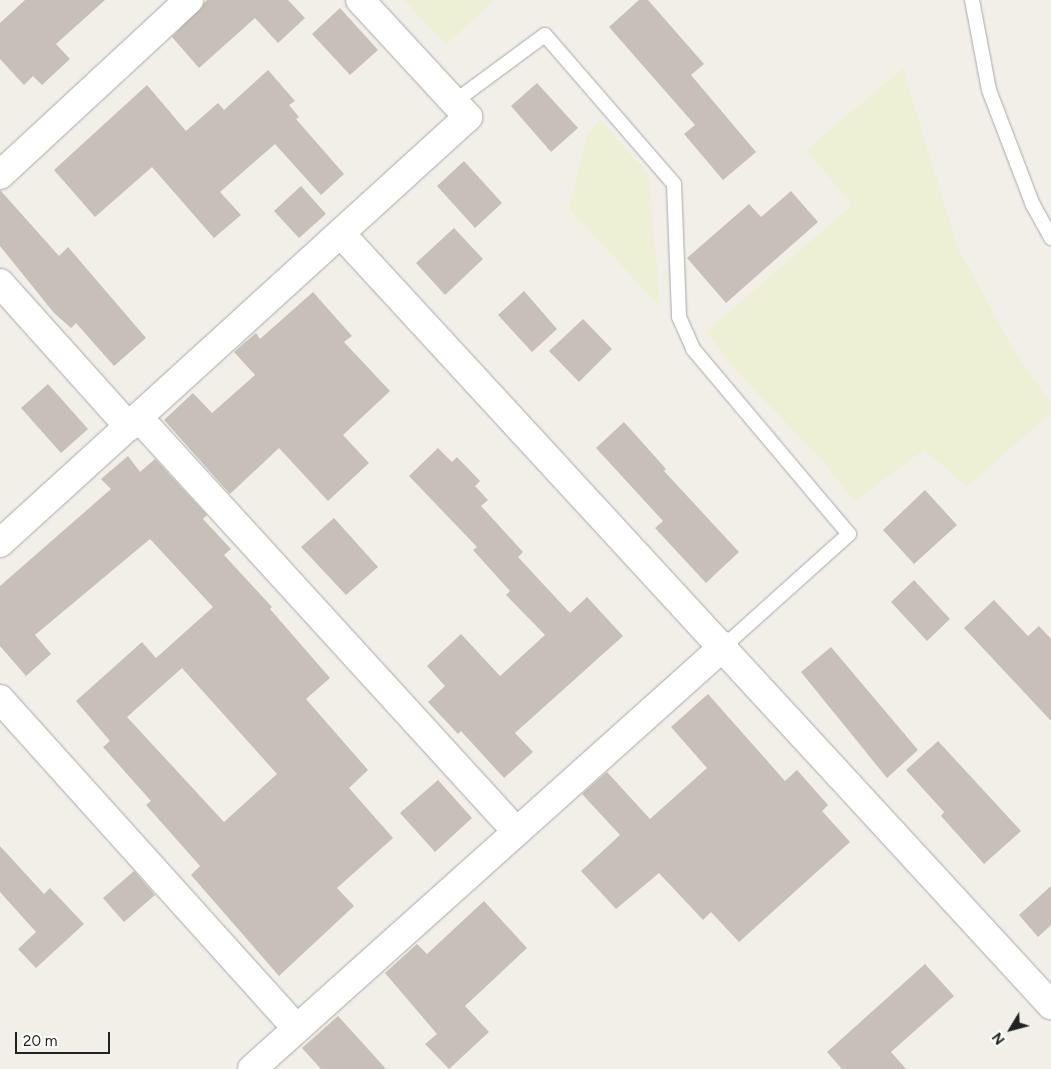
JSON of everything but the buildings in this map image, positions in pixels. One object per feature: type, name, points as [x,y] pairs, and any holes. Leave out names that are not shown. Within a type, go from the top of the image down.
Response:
[{"type":"street","points":[[0,175],[189,0]]},
{"type":"street","points":[[0,543],[342,234],[468,117],[360,0]]},
{"type":"street","points":[[342,234],[724,646],[1051,1005]]},
{"type":"street","points":[[0,283],[134,423],[516,831]]},
{"type":"street","points":[[252,1069],[724,646]]},
{"type":"street","points":[[0,699],[296,1028]]},
{"type":"lane","points":[[972,0],[989,90],[1033,205],[1051,238]]},
{"type":"lane","points":[[454,102],[545,35],[674,184],[679,317],[693,349],[849,534],[724,646]]},
{"type":"green space","points":[[404,0],[494,0],[446,45]]},
{"type":"green space","points":[[903,68],[958,248],[1015,352],[1051,403],[1051,413],[967,487],[924,450],[854,502],[822,460],[740,375],[706,332],[852,205],[806,150]]},
{"type":"green space","points":[[600,119],[649,175],[660,307],[569,209],[587,135]]}]
